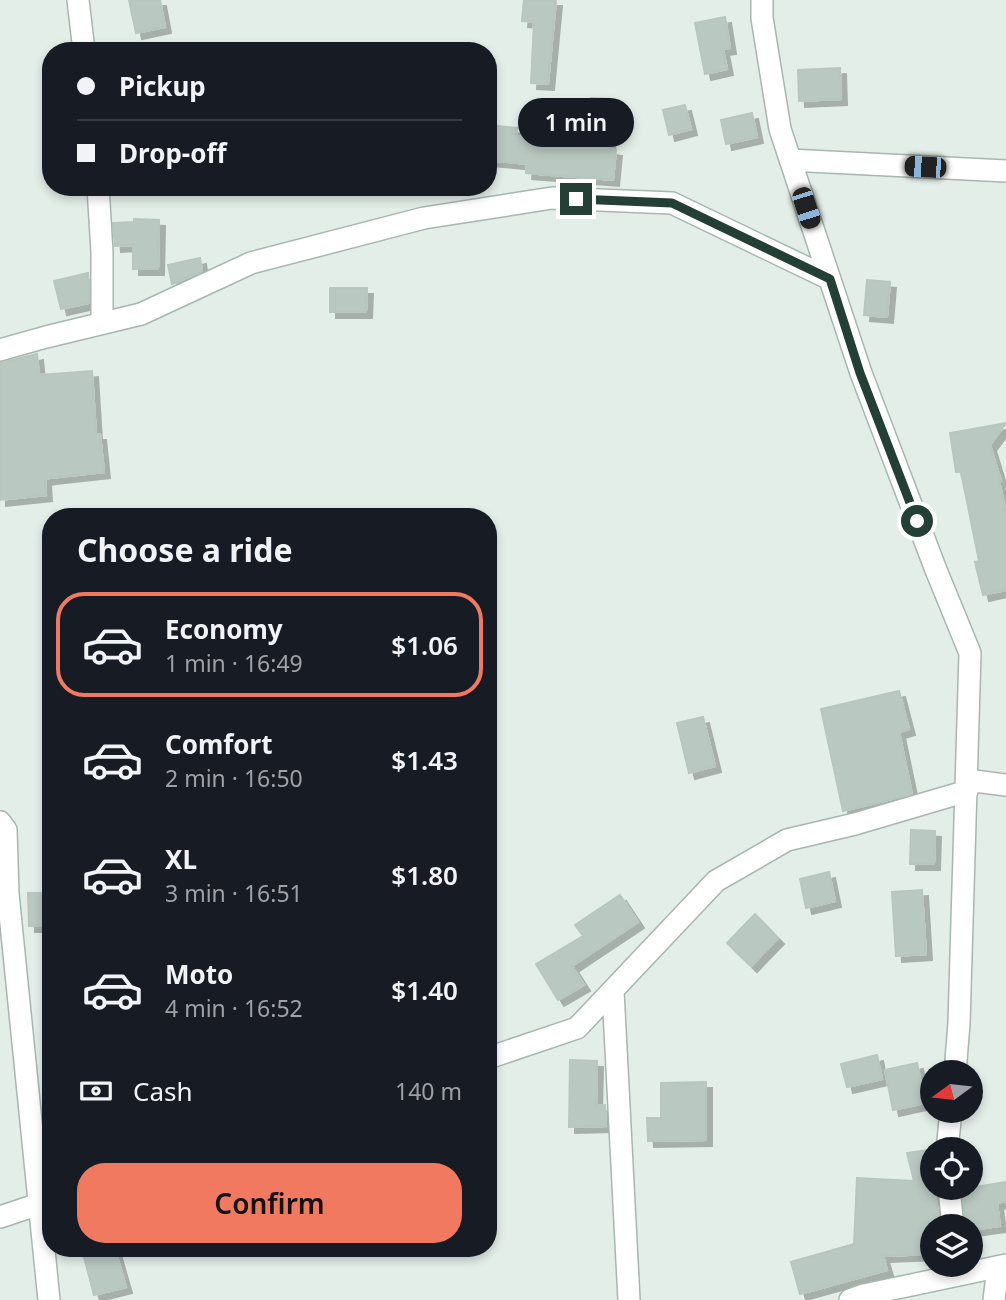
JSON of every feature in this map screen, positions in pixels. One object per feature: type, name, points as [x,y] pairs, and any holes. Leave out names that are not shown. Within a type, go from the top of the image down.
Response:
[{"type":"street","points":[[78,0],[84,42]]},
{"type":"street","points":[[762,0],[762,18],[779,129],[860,373],[970,653],[956,1060]]},
{"type":"street","points":[[790,160],[1006,171]]},
{"type":"street","points":[[99,196],[102,323]]},
{"type":"street","points":[[0,350],[141,314],[251,263],[424,218],[552,198],[672,203],[830,279]]},
{"type":"street","points":[[497,1055],[577,1028],[716,881],[787,840],[855,824],[967,785],[1006,785]]},
{"type":"street","points":[[0,821],[6,830],[8,894],[42,1233]]},
{"type":"street","points":[[613,991],[629,1300]]},
{"type":"street","points":[[0,1217],[39,1204]]},
{"type":"street","points":[[45,1257],[49,1300]]},
{"type":"street","points":[[983,1268],[1002,1266],[994,1300]]},
{"type":"street","points":[[850,1300],[932,1277]]},
{"type":"building","points":[[129,0],[160,0],[165,27],[136,33]]},
{"type":"building","points":[[524,0],[556,0],[548,84],[531,83],[534,22],[522,21]]},
{"type":"building","points":[[725,17],[730,48],[723,49],[727,69],[705,74],[695,23]]},
{"type":"building","points":[[840,68],[841,99],[799,101],[798,70]]},
{"type":"building","points":[[591,98],[611,99],[609,149],[616,150],[613,180],[526,173],[527,164],[497,161],[497,126],[517,128],[516,136],[589,145]]},
{"type":"building","points":[[685,105],[691,129],[669,135],[663,110]]},
{"type":"building","points":[[752,113],[757,137],[726,144],[721,120]]},
{"type":"building","points":[[134,219],[159,220],[158,269],[133,269],[133,245],[115,246],[113,223],[134,222]]},
{"type":"building","points":[[200,258],[202,271],[172,284],[168,265]]},
{"type":"building","points":[[88,273],[89,303],[61,309],[54,281]]},
{"type":"building","points":[[867,280],[890,282],[887,317],[864,315]]},
{"type":"building","points":[[330,288],[367,288],[366,312],[330,312]]},
{"type":"building","points":[[37,354],[39,375],[92,371],[96,434],[100,434],[104,472],[45,479],[46,495],[0,500],[0,363]]},
{"type":"building","points":[[1006,423],[990,445],[1001,481],[1006,513],[1006,590],[983,595],[961,472],[956,472],[950,433]]},
{"type":"building","points":[[899,691],[909,729],[899,732],[912,794],[843,811],[821,709]]},
{"type":"building","points":[[703,717],[715,766],[689,773],[677,723]]},
{"type":"building","points":[[911,830],[935,831],[934,864],[910,864]]},
{"type":"building","points":[[829,872],[835,901],[806,908],[800,879]]},
{"type":"building","points":[[922,890],[926,954],[896,956],[892,892]]},
{"type":"building","points":[[28,893],[42,893],[42,926],[29,926]]},
{"type":"building","points":[[620,895],[638,922],[572,966],[584,985],[558,1000],[536,964],[583,936],[575,925]]},
{"type":"building","points":[[755,914],[778,938],[751,966],[727,943]]},
{"type":"building","points":[[877,1055],[882,1079],[847,1087],[841,1064]]},
{"type":"building","points":[[570,1060],[597,1061],[596,1106],[605,1105],[606,1126],[569,1127]]},
{"type":"building","points":[[917,1063],[920,1104],[893,1110],[885,1070]]},
{"type":"building","points":[[706,1082],[706,1140],[648,1141],[647,1118],[661,1118],[661,1083]]},
{"type":"building","points":[[920,1151],[920,1200],[936,1200],[938,1214],[920,1214],[920,1255],[883,1256],[887,1270],[800,1294],[791,1262],[854,1244],[857,1178],[914,1181],[907,1153]]},
{"type":"building","points":[[1006,1182],[1006,1201],[997,1203],[1000,1226],[983,1228],[983,1214],[965,1214],[963,1200],[983,1200],[983,1186]]},
{"type":"building","points":[[84,1257],[117,1257],[126,1287],[94,1295]]},
{"type":"route","points":[[576,199],[672,203],[830,279],[860,373],[917,521]]}]
